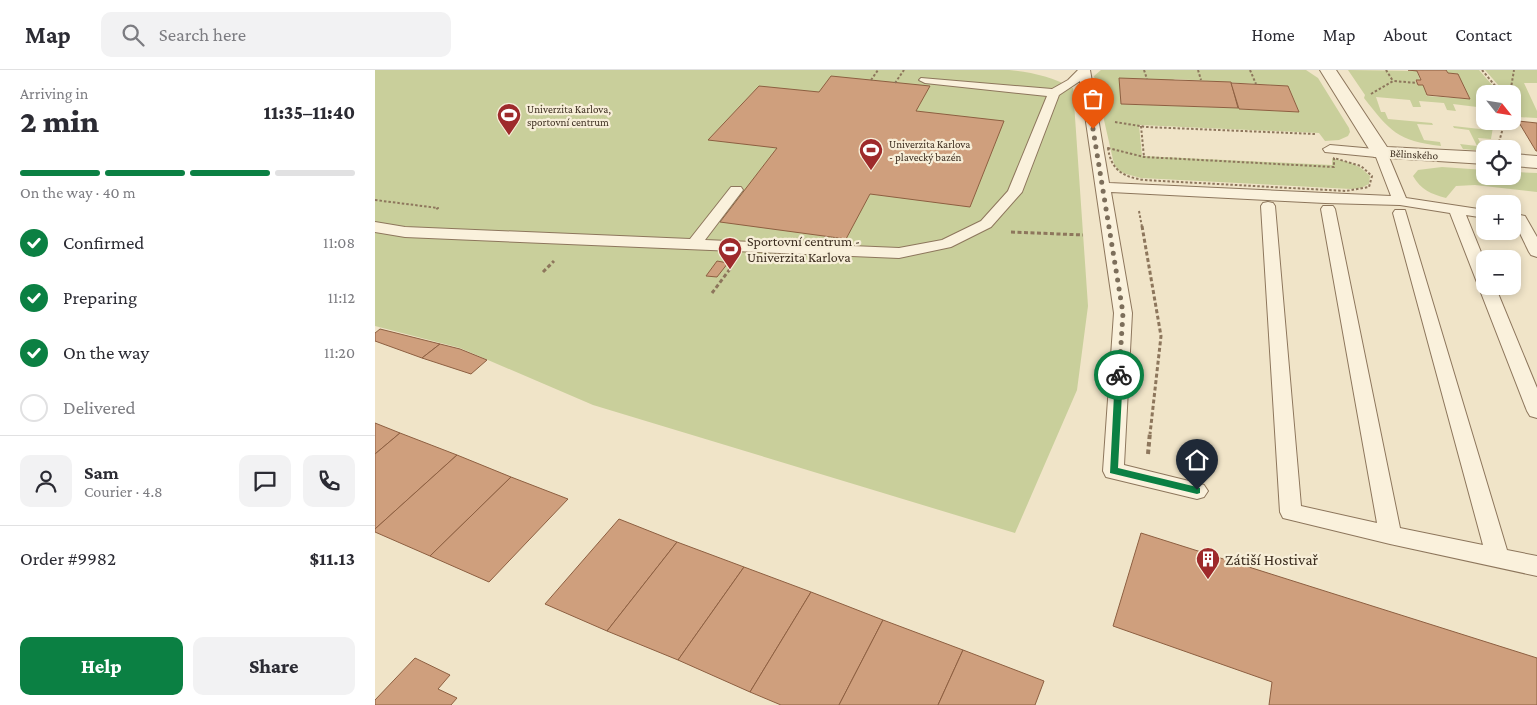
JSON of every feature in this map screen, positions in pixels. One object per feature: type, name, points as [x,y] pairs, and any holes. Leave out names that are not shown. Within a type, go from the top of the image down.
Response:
[{"type":"street","name":"Bělinského","points":[[1328,70],[1381,152],[1476,157]]},
{"type":"street","points":[[1521,161],[1537,162]]},
{"type":"lane","points":[[375,227],[415,232],[899,253],[946,244],[979,230],[1015,192],[1054,93],[1084,71]]},
{"type":"lane","points":[[1084,71],[1123,313],[1113,471],[1197,490]]},
{"type":"lane","points":[[925,80],[1054,93]]},
{"type":"lane","points":[[1330,149],[1381,152],[1400,207],[1498,557]]},
{"type":"lane","points":[[1103,187],[1203,196],[1325,199],[1400,207],[1456,209],[1476,212]]},
{"type":"lane","points":[[694,244],[736,190]]},
{"type":"lane","points":[[1268,206],[1291,512],[1537,566]]},
{"type":"lane","points":[[1328,209],[1390,535]]},
{"type":"lane","points":[[1456,209],[1476,259]]},
{"type":"lane","points":[[1521,219],[1537,221]]},
{"type":"lane","points":[[1521,226],[1537,252]]},
{"type":"lane","points":[[1491,295],[1537,411]]},
{"type":"path","points":[[871,80],[877,70]]},
{"type":"path","points":[[895,83],[903,70]]},
{"type":"path","points":[[1144,70],[1147,80]]},
{"type":"path","points":[[1198,70],[1201,80]]},
{"type":"path","points":[[1250,70],[1256,84]]},
{"type":"path","points":[[1387,70],[1393,81]]},
{"type":"path","points":[[1482,70],[1495,85]]},
{"type":"path","points":[[1512,85],[1514,70]]},
{"type":"path","points":[[1364,98],[1393,81],[1417,82]]},
{"type":"path","points":[[1141,126],[1144,158]]},
{"type":"path","points":[[1146,127],[1318,134]]},
{"type":"path","points":[[1137,202],[1161,336],[1147,460]]},
{"type":"path","points":[[979,230],[1083,235]]},
{"type":"green space","name":"Sportovní centrum - Univerzita Karlova","points":[[375,70],[1009,70],[1042,76],[1073,88],[1088,306],[1077,390],[1015,533],[593,405],[460,348],[375,326]]},
{"type":"green space","points":[[1101,70],[1306,70],[1318,78],[1349,128],[1348,136],[1339,140],[1325,141],[1319,133],[1139,125],[1142,156],[1332,165],[1332,158],[1361,168],[1370,176],[1369,184],[1361,188],[1351,189],[1141,178],[1126,174],[1119,171],[1114,164],[1094,76]],"holes":[[[1175,79],[1288,86],[1299,112],[1121,104]]]},
{"type":"green space","points":[[1348,70],[1417,71],[1420,80],[1415,80],[1418,85],[1423,85],[1427,96],[1470,99],[1458,74],[1448,73],[1446,70],[1479,70],[1492,85],[1476,85],[1476,107],[1453,104],[1456,111],[1447,110],[1444,103],[1419,101],[1421,107],[1413,107],[1410,100],[1376,97],[1381,112],[1385,112],[1388,119],[1432,123],[1433,125],[1417,124],[1424,140],[1440,142],[1441,146],[1414,141],[1396,132],[1381,119],[1364,98],[1365,95]]},
{"type":"green space","points":[[1485,70],[1537,70],[1537,83],[1524,83],[1537,111],[1537,118],[1521,117],[1521,85],[1498,85]]},
{"type":"green space","points":[[1453,126],[1476,130],[1492,130],[1491,139],[1478,138],[1479,140],[1476,140],[1476,144],[1469,130],[1454,128]]},
{"type":"green space","points":[[1460,144],[1476,146],[1476,150],[1463,149]]},
{"type":"green space","points":[[1442,167],[1476,169],[1476,185],[1521,185],[1521,172],[1537,173],[1537,192],[1475,185],[1456,186],[1446,198],[1427,191],[1419,185],[1413,176],[1418,170]]},
{"type":"building","points":[[1408,70],[1446,70],[1448,73],[1458,74],[1470,99],[1427,95],[1423,85],[1418,85],[1416,80],[1421,80],[1417,71]]},
{"type":"building","name":"Univerzita Karlova - plavecký bazén","points":[[831,76],[930,86],[916,111],[1004,121],[970,207],[870,194],[846,239],[720,222],[777,148],[708,140],[759,86],[819,92]]},
{"type":"building","points":[[1119,78],[1231,82],[1238,108],[1121,104]]},
{"type":"building","points":[[1231,83],[1288,86],[1299,112],[1239,109]]},
{"type":"building","points":[[1521,121],[1537,123],[1536,151],[1521,126]]},
{"type":"building","points":[[717,261],[728,263],[717,277],[706,276]]},
{"type":"building","points":[[380,329],[440,344],[422,358],[375,341],[375,333]]},
{"type":"building","points":[[440,344],[460,349],[487,360],[471,374],[422,358]]},
{"type":"building","points":[[375,423],[400,433],[375,454]]},
{"type":"building","points":[[400,433],[457,455],[375,529],[375,454]]},
{"type":"building","points":[[457,455],[511,477],[430,556],[375,532],[375,529]]},
{"type":"building","points":[[511,477],[568,499],[489,582],[430,556]]},
{"type":"building","points":[[619,519],[677,542],[607,631],[545,604]]},
{"type":"building","name":"Zátiší Hostivař","points":[[1141,533],[1537,658],[1537,705],[1269,705],[1272,682],[1113,626]]},
{"type":"building","points":[[677,542],[744,567],[678,660],[607,631]]},
{"type":"building","points":[[744,567],[811,592],[750,692],[678,660]]},
{"type":"building","points":[[811,592],[883,620],[839,705],[781,705],[750,692]]},
{"type":"building","points":[[883,620],[963,650],[938,705],[839,705]]},
{"type":"building","points":[[963,650],[1044,681],[1035,705],[938,705]]},
{"type":"building","points":[[415,658],[450,675],[438,689],[457,698],[451,705],[375,705],[375,700]]},
{"type":"way so far","points":[[1093,129],[1123,313],[1119,375]]},
{"type":"place","name":"Univerzita Karlova, sportovní centrum","points":[[509,136]]},
{"type":"place","name":"Univerzita Karlova - plavecký bazén","points":[[871,171]]},
{"type":"place","name":"Sportovní centrum - Univerzita Karlova","points":[[730,270]]},
{"type":"place","name":"Zátiší Hostivař","points":[[1208,580]]},
{"type":"route","points":[[1119,375],[1113,471],[1197,490]]}]
